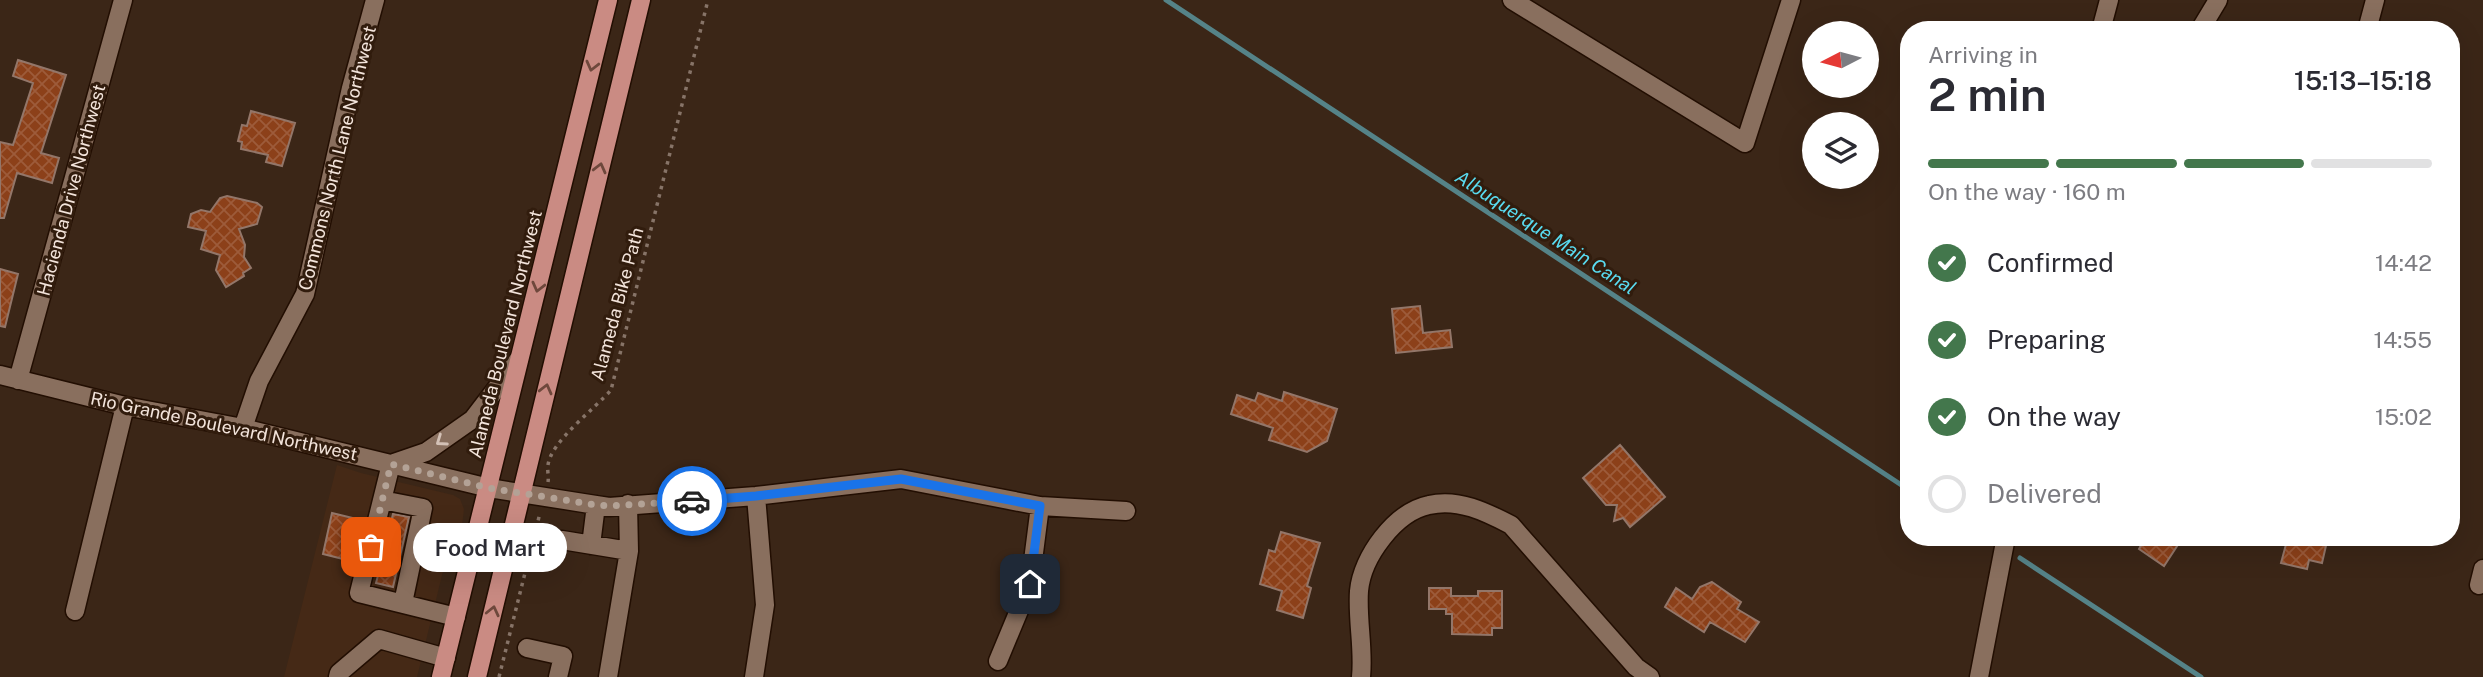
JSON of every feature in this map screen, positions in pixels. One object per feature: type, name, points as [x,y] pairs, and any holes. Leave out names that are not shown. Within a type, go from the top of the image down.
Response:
[{"type":"main road","name":"Alameda Boulevard Northwest","points":[[442,677],[608,0]]},
{"type":"main road","points":[[477,677],[641,0]]},
{"type":"street","name":"Hacienda Drive Northwest","points":[[18,380],[123,0]]},
{"type":"street","name":"Commons North Lane Northwest","points":[[243,428],[259,381],[305,294],[351,88],[375,0]]},
{"type":"street","points":[[1512,0],[1745,143],[1791,0]]},
{"type":"street","points":[[2103,21],[2109,0]]},
{"type":"street","points":[[2205,21],[2218,0]]},
{"type":"street","points":[[2369,21],[2375,0]]},
{"type":"street","points":[[456,617],[359,593],[391,464],[426,452],[472,419],[521,357]]},
{"type":"street","name":"Rio Grande Boulevard Northwest","points":[[0,375],[125,406],[243,428],[489,488],[596,505],[756,496],[901,479],[1040,506],[1126,511]]},
{"type":"street","points":[[75,611],[125,406]]},
{"type":"street","points":[[754,677],[765,605],[756,496]]},
{"type":"street","points":[[382,500],[423,508],[402,603]]},
{"type":"street","points":[[608,677],[629,551],[628,504]]},
{"type":"street","points":[[1362,677],[1359,590],[1367,561],[1385,533],[1405,517],[1428,505],[1455,504],[1485,511],[1510,525],[1636,667],[1650,677]]},
{"type":"street","points":[[591,545],[596,505]]},
{"type":"street","points":[[998,661],[1030,584],[1040,506]]},
{"type":"street","points":[[562,540],[629,551]]},
{"type":"street","points":[[1979,677],[2004,546]]},
{"type":"street","points":[[343,676],[379,639],[446,658]]},
{"type":"street","points":[[527,648],[562,656],[558,677]]},
{"type":"path","name":"Alameda Bike Path","points":[[499,677],[545,498],[549,480],[547,466],[551,456],[588,410],[611,390],[708,0]]},
{"type":"shaded area","points":[[337,465],[453,495],[460,499],[464,509],[462,526],[446,559],[417,677],[284,677]]},
{"type":"building","points":[[18,60],[66,75],[41,153],[59,158],[52,183],[17,173],[4,218],[0,218],[0,142],[13,145],[33,83],[13,76]]},
{"type":"building","points":[[251,111],[295,123],[282,166],[266,162],[268,155],[241,149],[242,142],[238,141],[242,125],[247,126]]},
{"type":"building","points":[[227,196],[257,203],[262,207],[257,224],[239,229],[245,245],[244,257],[251,268],[243,273],[244,276],[226,287],[216,270],[220,255],[201,249],[206,231],[188,227],[191,214],[201,210],[210,212],[220,198]]},
{"type":"building","points":[[0,269],[18,274],[5,327],[0,326]]},
{"type":"building","points":[[1420,306],[1423,333],[1450,330],[1452,347],[1396,353],[1392,309]]},
{"type":"building","points":[[1284,392],[1337,409],[1327,441],[1307,452],[1269,440],[1273,428],[1231,414],[1237,395],[1255,401],[1258,393],[1282,401]]},
{"type":"building","points":[[1620,445],[1665,497],[1630,527],[1623,518],[1614,521],[1617,505],[1606,505],[1583,478]]},
{"type":"building","points":[[332,513],[365,521],[355,562],[323,554]]},
{"type":"building","points":[[393,514],[409,517],[393,587],[376,583],[387,526],[390,526]]},
{"type":"building","points":[[1281,532],[1320,543],[1307,586],[1311,588],[1303,618],[1277,610],[1282,591],[1260,584],[1269,550],[1275,552]]},
{"type":"building","points":[[2141,546],[2177,546],[2164,566],[2139,549]]},
{"type":"building","points":[[2286,546],[2326,546],[2322,563],[2309,560],[2307,569],[2281,563]]},
{"type":"building","points":[[1712,582],[1741,602],[1737,609],[1759,622],[1745,642],[1710,622],[1704,632],[1665,607],[1676,588],[1692,599],[1700,587]]},
{"type":"building","points":[[1429,588],[1451,588],[1451,596],[1478,596],[1478,591],[1502,591],[1502,628],[1492,628],[1492,635],[1452,634],[1452,614],[1446,614],[1446,609],[1429,609]]},
{"type":"waterway","name":"Albuquerque Main Canal","points":[[1166,0],[1900,484]]},
{"type":"waterway","name":"Albuquerque Main Canal","points":[[2020,558],[2201,677]]},
{"type":"way so far","points":[[371,547],[391,464],[489,488],[596,505],[692,501]]},
{"type":"place","name":"Food Mart","points":[[371,547]]},
{"type":"route","points":[[692,501],[901,479],[1040,506],[1030,584]]}]
